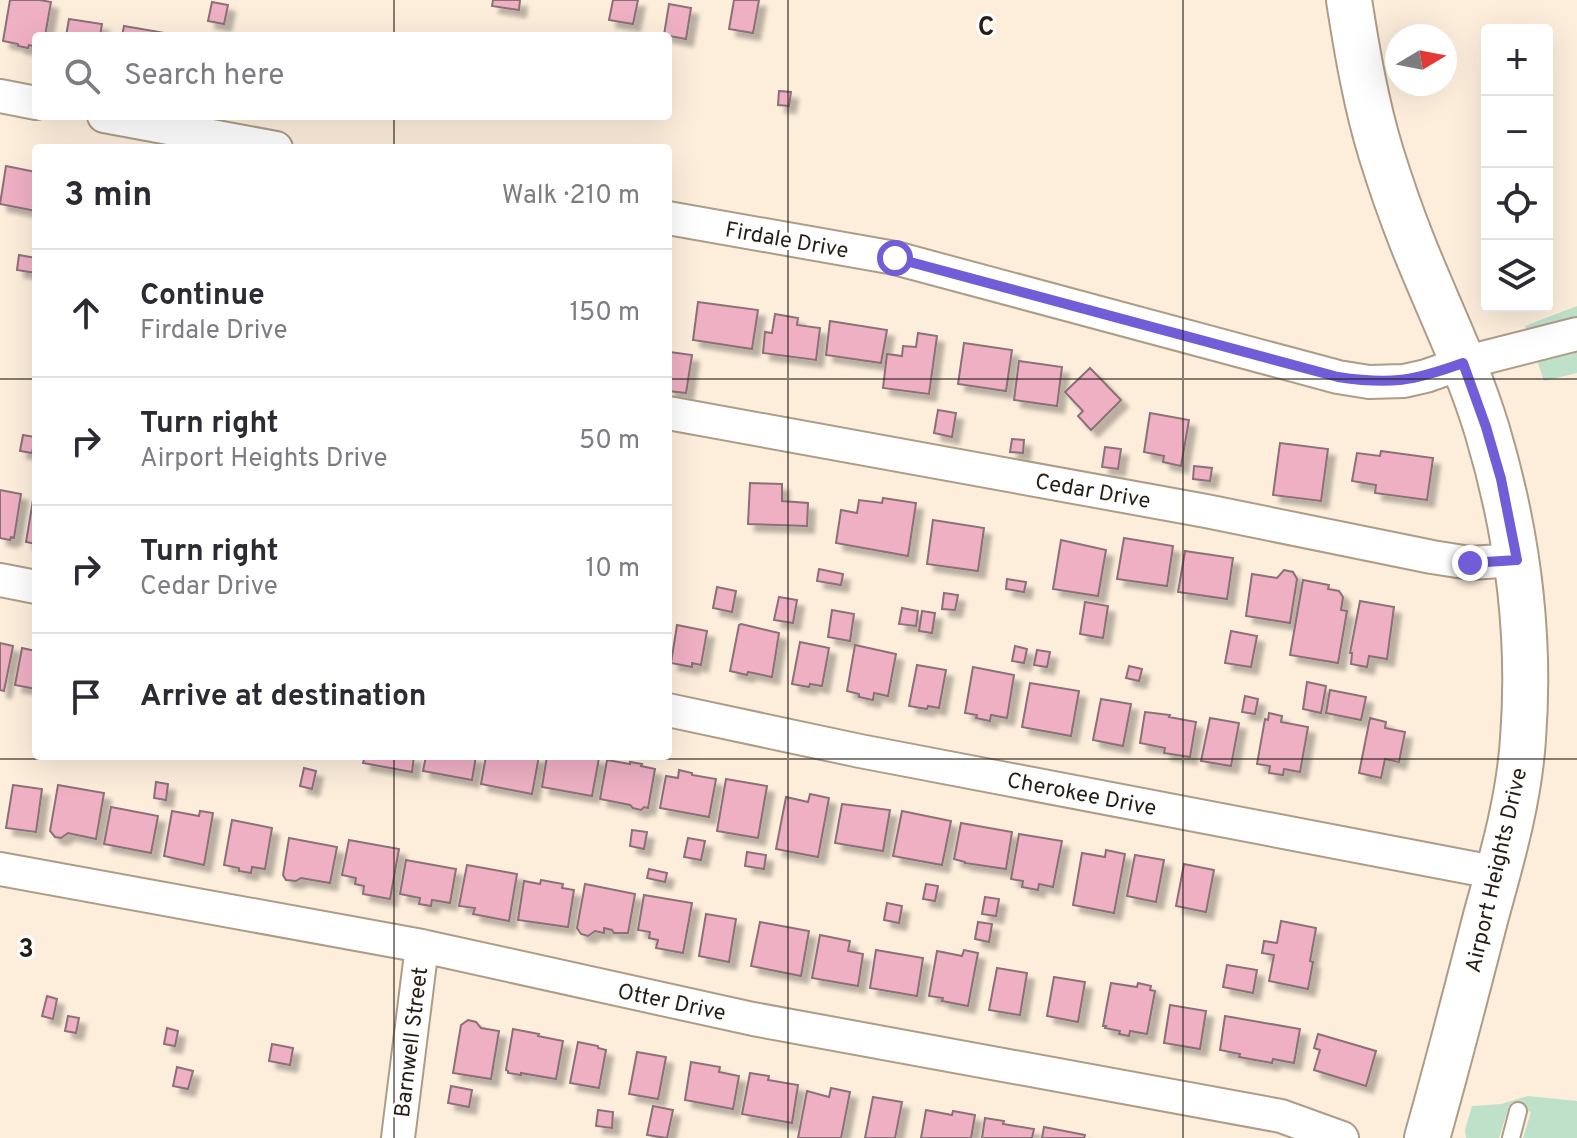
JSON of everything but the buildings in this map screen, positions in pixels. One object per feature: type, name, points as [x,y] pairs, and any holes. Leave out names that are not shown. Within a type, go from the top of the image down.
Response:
[{"type":"street","name":"Airport Heights Drive","points":[[1349,0],[1380,151],[1411,237],[1463,363],[1501,479],[1517,560],[1525,646],[1523,741],[1516,796],[1427,1138]]},
{"type":"street","points":[[0,96],[32,102]]},
{"type":"street","points":[[122,120],[233,144]]},
{"type":"street","name":"Firdale Drive","points":[[672,219],[895,258],[1338,377],[1369,382],[1404,381],[1426,376],[1463,363],[1577,334]]},
{"type":"street","name":"Cedar Drive","points":[[672,414],[1206,511],[1432,557],[1470,563],[1517,560]]},
{"type":"street","points":[[0,580],[32,586]]},
{"type":"street","name":"Cherokee Drive","points":[[672,711],[860,751],[1498,873]]},
{"type":"street","name":"Otter Drive","points":[[0,869],[422,946],[753,1019],[1281,1116],[1342,1138]]},
{"type":"street","name":"Barnwell Street","points":[[398,1138],[422,946]]},
{"type":"lane","points":[[1511,1138],[1518,1111]]},
{"type":"green space","points":[[1577,306],[1577,373],[1544,381],[1525,326]]},
{"type":"green space","points":[[1528,1096],[1577,1101],[1577,1138],[1523,1138],[1531,1112],[1509,1106],[1499,1138],[1466,1138],[1465,1130],[1472,1106],[1501,1104]]},
{"type":"route","points":[[895,258],[1338,377],[1369,382],[1404,381],[1463,363],[1501,479],[1517,560],[1470,563]]}]
